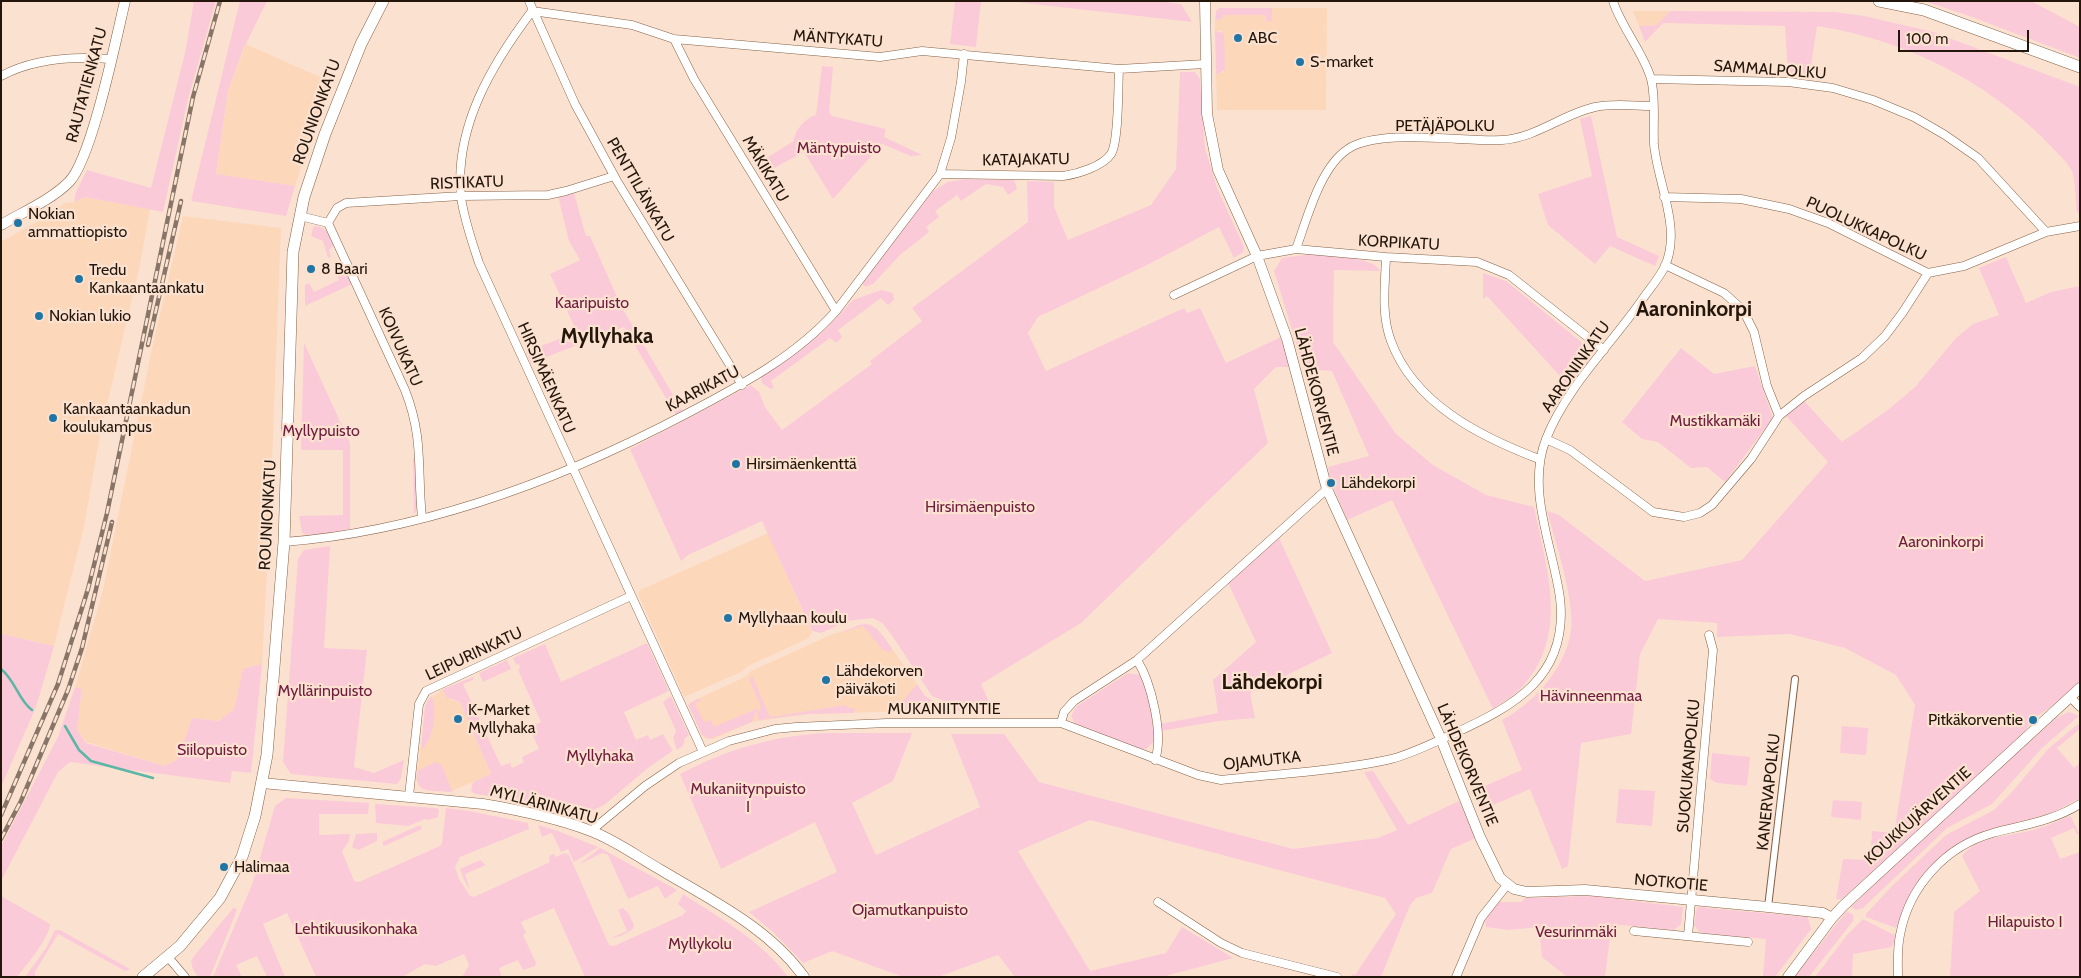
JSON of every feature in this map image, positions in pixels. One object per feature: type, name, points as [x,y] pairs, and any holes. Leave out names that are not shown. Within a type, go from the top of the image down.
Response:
[{"type":"main road","name":"ROUNIONKATU","points":[[143,977],[168,957],[204,919],[220,898],[242,857],[255,816],[267,755],[284,542],[292,269],[300,216],[304,197],[346,78],[383,1]]},
{"type":"main road","points":[[1879,1],[1924,10],[2080,67]]},
{"type":"street","name":"RAUTATIENKATU","points":[[1,225],[58,190],[73,176],[83,157],[126,1]]},
{"type":"street","name":"PENTTILÄNKATU","points":[[529,1],[575,104],[614,176],[742,385]]},
{"type":"street","name":"LÄHDEKORVENTIE","points":[[1205,1],[1205,64],[1209,130],[1218,170],[1257,256],[1287,338],[1326,489],[1441,739],[1494,868],[1507,885]]},
{"type":"street","name":"AARONINKATU","points":[[1441,739],[1497,713],[1513,703],[1539,678],[1554,652],[1561,612],[1539,490],[1540,460],[1546,439],[1560,409],[1666,265],[1670,243],[1669,218],[1654,146],[1651,79],[1613,1]]},
{"type":"street","name":"MÄNTYKATU","points":[[532,11],[632,25],[674,39],[880,57],[922,51],[1119,69],[1205,64]]},
{"type":"street","name":"HIRSIMÄENKATU","points":[[532,11],[495,64],[474,110],[462,165],[461,196],[480,265],[702,752]]},
{"type":"street","name":"MÄKIKATU","points":[[674,39],[694,79],[836,312]]},
{"type":"street","name":"KAARIKATU","points":[[284,542],[347,534],[475,505],[572,468],[642,437],[742,385],[802,344],[836,312],[940,174],[951,138],[964,54]]},
{"type":"street","points":[[1,76],[19,67],[43,61],[67,59],[110,60]]},
{"type":"street","name":"KATAJAKATU","points":[[940,174],[1063,176],[1077,173],[1107,159],[1115,146],[1119,69]]},
{"type":"street","name":"SAMMALPOLKU","points":[[1651,79],[1788,82],[1833,88],[1873,100],[1914,117],[1945,135],[1978,158],[2046,232]]},
{"type":"street","name":"PETÄJÄPOLKU","points":[[1296,249],[1310,208],[1326,175],[1347,149],[1361,143],[1392,139],[1503,140],[1536,131],[1595,107],[1652,106]]},
{"type":"street","name":"RISTIKATU","points":[[328,223],[337,208],[346,203],[461,196],[548,194],[575,189],[614,176]]},
{"type":"street","name":"PUOLUKKAPOLKU","points":[[1664,196],[1741,199],[1789,209],[1828,223],[1928,273],[1964,266],[2046,232],[2080,226]]},
{"type":"street","points":[[300,216],[328,223]]},
{"type":"street","name":"KOIVUKATU","points":[[328,223],[388,351],[414,415],[419,440],[422,518]]},
{"type":"street","name":"KORPIKATU","points":[[1174,295],[1257,256],[1296,249],[1386,258],[1477,262],[1509,275],[1604,350]]},
{"type":"street","points":[[1386,258],[1385,311],[1390,340],[1401,365],[1418,387],[1444,410],[1479,433],[1540,460]]},
{"type":"street","points":[[1666,265],[1724,293],[1743,310],[1754,332],[1767,386],[1779,416]]},
{"type":"street","points":[[1546,439],[1570,450],[1653,512],[1684,517],[1700,513],[1712,504],[1751,458],[1779,416],[1804,396],[1862,358],[1873,347],[1903,312],[1928,273]]},
{"type":"street","points":[[1060,723],[1064,712],[1074,701],[1137,660],[1326,489]]},
{"type":"street","name":"LEIPURINKATU","points":[[409,796],[419,704],[426,691],[631,596]]},
{"type":"street","name":"SUOKUKANPOLKU","points":[[1688,936],[1713,650],[1709,635]]},
{"type":"street","points":[[1137,660],[1143,670],[1150,692],[1159,744],[1155,760]]},
{"type":"street","name":"KANERVAPOLKU","points":[[1768,907],[1795,679]]},
{"type":"street","name":"KOUKKUJÄRVENTIE","points":[[1788,977],[1832,918],[1906,847],[2080,688]]},
{"type":"street","points":[[2070,697],[2080,707]]},
{"type":"street","name":"OJAMUTKA","points":[[1060,723],[1155,760],[1198,775],[1221,780],[1385,760],[1441,739]]},
{"type":"street","name":"MUKANIITYNTIE","points":[[591,831],[645,786],[679,763],[729,741],[776,729],[827,724],[1060,723]]},
{"type":"street","name":"MYLLÄRINKATU","points":[[262,783],[460,800],[514,809],[591,831],[618,844],[744,920],[777,946],[804,977]]},
{"type":"street","points":[[1898,977],[1900,934],[1909,908],[1920,886],[1946,857],[1980,838],[2041,822],[2080,804]]},
{"type":"street","points":[[1456,977],[1482,918],[1507,885]]},
{"type":"street","name":"NOTKOTIE","points":[[1507,885],[1527,892],[1585,890],[1691,899],[1823,913],[1832,918]]},
{"type":"street","points":[[1158,902],[1221,943],[1242,953],[1336,977]]},
{"type":"street","points":[[1634,931],[1748,942]]},
{"type":"street","points":[[168,957],[185,977]]},
{"type":"shaded area","points":[[1272,8],[1327,8],[1326,110],[1217,110],[1216,74],[1223,72],[1225,68],[1222,31],[1215,31],[1215,21],[1223,15],[1266,15],[1266,21],[1272,21]]},
{"type":"shaded area","points":[[1633,11],[1670,11],[1657,25],[1639,26]]},
{"type":"shaded area","points":[[246,44],[329,81],[295,186],[216,175],[228,91]]},
{"type":"shaded area","name":"Kankaantaankadun koulukampus","points":[[85,197],[150,209],[140,265],[100,435],[84,527],[54,646],[1,634],[1,242],[52,213],[64,203],[74,202]]},
{"type":"shaded area","points":[[183,216],[281,228],[262,664],[243,670],[234,709],[219,721],[192,718],[178,759],[165,766],[86,742],[77,730],[82,689],[75,687],[103,590],[153,344]]},
{"type":"shaded area","name":"Myllyhaan koulu","points":[[768,533],[812,633],[807,639],[748,666],[741,672],[684,697],[638,594],[640,590]]},
{"type":"shaded area","name":"Lähdekorven päiväkoti","points":[[867,624],[877,629],[884,637],[925,696],[944,710],[808,714],[752,722],[713,739],[705,738],[702,735],[689,703],[745,677],[751,671],[833,634]]},
{"type":"shaded area","points":[[443,689],[451,700],[460,702],[491,774],[450,792],[423,789],[419,786],[416,779],[427,701]]},
{"type":"green space","points":[[194,1],[216,1],[188,99],[163,212],[85,197],[74,202],[76,192],[87,170],[151,188],[185,53]]},
{"type":"green space","points":[[240,1],[267,1],[243,50],[228,91],[216,174],[295,186],[286,216],[191,201]]},
{"type":"green space","points":[[955,1],[981,1],[976,47],[950,44]]},
{"type":"green space","points":[[1007,1],[1158,1],[1181,4],[1192,22]]},
{"type":"green space","points":[[1924,1],[2031,1],[2080,27],[2080,58],[1972,17]]},
{"type":"green space","points":[[1219,8],[1272,8],[1272,21],[1266,21],[1266,15],[1223,15],[1223,18],[1215,21],[1216,11]]},
{"type":"green space","points":[[1670,11],[1834,12],[1864,16],[1933,32],[2080,87],[2080,212],[2077,213],[2072,171],[2067,163],[2042,137],[1992,96],[1938,64],[1879,40],[1817,26],[1809,78],[1788,76],[1785,26],[1663,23],[1645,42],[1639,26],[1657,25]]},
{"type":"green space","points":[[1215,31],[1224,33],[1225,69],[1216,74]]},
{"type":"green space","name":"Mäntypuisto","points":[[822,66],[833,67],[829,112],[832,116],[886,129],[884,137],[922,155],[911,156],[882,144],[833,199],[804,152],[761,175],[755,165],[794,141],[801,125],[816,115]]},
{"type":"green space","name":"Hirsimäenpuisto","points":[[1180,72],[1195,72],[1200,79],[1205,148],[1217,188],[1244,247],[1243,252],[1234,258],[1219,227],[1149,264],[1038,317],[1028,333],[1046,371],[1184,308],[1187,313],[1200,308],[1226,363],[1281,337],[1289,367],[1276,367],[1254,389],[1268,443],[1081,623],[981,684],[994,713],[959,711],[951,704],[932,696],[891,634],[882,623],[873,618],[847,621],[821,633],[812,631],[762,521],[688,555],[681,561],[630,449],[751,385],[759,392],[765,407],[782,430],[872,364],[870,361],[922,321],[912,308],[1028,222],[1027,181],[1054,182],[1054,207],[1068,240],[1151,205],[1176,169]]},
{"type":"green space","points":[[1591,116],[1617,237],[1659,256],[1655,266],[1610,246],[1595,264],[1548,225],[1538,194],[1592,176],[1580,119]]},
{"type":"green space","points":[[965,179],[1014,180],[1017,189],[1008,195],[1003,187],[986,184],[961,201],[957,195],[935,211],[939,217],[926,227],[929,232],[900,255],[874,283],[866,287],[863,285],[863,280],[933,191],[948,182]]},
{"type":"green space","name":"Kaaripuisto","points":[[574,193],[586,236],[590,236],[621,306],[683,412],[676,415],[624,327],[531,363],[526,352],[577,332],[550,274],[580,260],[569,241],[558,196]]},
{"type":"green space","points":[[315,226],[328,232],[334,245],[329,250],[331,257],[328,258],[323,241],[311,236]]},
{"type":"green space","points":[[1311,254],[1360,260],[1376,266],[1380,271],[1334,270],[1333,342],[1396,434],[1433,465],[1486,495],[1534,507],[1544,553],[1551,600],[1546,645],[1537,666],[1523,686],[1493,709],[1392,500],[1347,520],[1330,479],[1328,467],[1369,456],[1332,371],[1304,369],[1274,271],[1282,258]]},
{"type":"green space","name":"Aaroninkorpi","points":[[2006,257],[2026,303],[2051,292],[2080,286],[2080,682],[2054,705],[2031,720],[2024,734],[1842,899],[1836,899],[1843,859],[1870,860],[1872,831],[1894,833],[1915,705],[1896,675],[1845,648],[1790,634],[1717,637],[1717,623],[1658,619],[1640,654],[1631,734],[1581,743],[1568,866],[1562,869],[1530,789],[1482,810],[1473,791],[1522,770],[1502,720],[1516,712],[1529,701],[1552,676],[1561,661],[1571,629],[1571,613],[1567,587],[1547,511],[1559,515],[1645,581],[1742,560],[1828,462],[1786,416],[1804,401],[1842,442],[1889,409],[1915,387],[1956,338],[1973,324],[1999,315],[1979,268]]},
{"type":"green space","points":[[347,272],[352,284],[305,306],[305,285],[309,283],[314,292],[339,280],[337,276]]},
{"type":"green space","points":[[1483,273],[1506,281],[1591,350],[1592,357],[1569,386],[1487,296],[1483,299]]},
{"type":"green space","points":[[881,290],[893,293],[894,300],[888,305],[881,298],[838,330],[842,337],[836,343],[830,338],[771,381],[774,388],[770,389],[762,383],[761,377],[825,330],[853,300]]},
{"type":"green space","name":"Myllypuisto","points":[[304,343],[350,443],[350,529],[311,536],[302,533],[299,516],[343,515],[343,450],[301,450]]},
{"type":"green space","name":"Mustikkamäki","points":[[1681,348],[1714,374],[1755,366],[1773,418],[1725,482],[1707,467],[1691,468],[1658,442],[1642,439],[1622,422]]},
{"type":"green space","points":[[416,457],[417,506],[416,512],[412,515],[414,512],[413,459]]},
{"type":"green space","points":[[1279,538],[1332,653],[1250,693],[1255,718],[1219,721],[1161,731],[1160,724],[1218,713],[1213,680],[1256,642],[1228,583]]},
{"type":"green space","name":"Myllärinpuisto","points":[[330,546],[324,648],[367,650],[354,767],[374,773],[404,760],[401,778],[397,784],[291,774],[283,762],[298,559],[304,550]]},
{"type":"green space","points":[[867,624],[881,634],[892,649],[890,653],[882,649],[863,626],[840,633],[859,625]]},
{"type":"green space","points":[[1,634],[54,646],[36,707],[1,787]]},
{"type":"green space","name":"Myllyhaka","points":[[647,643],[669,691],[624,712],[636,740],[648,735],[650,740],[663,734],[672,750],[671,752],[648,768],[604,805],[581,816],[509,799],[475,794],[471,791],[473,782],[491,774],[460,702],[446,697],[443,689],[473,677],[473,680],[463,684],[501,766],[510,763],[512,768],[524,762],[522,757],[539,749],[529,727],[541,722],[518,670],[520,668],[519,664],[516,665],[513,658],[545,644],[561,682]]},
{"type":"green space","points":[[507,660],[511,669],[483,682],[479,673]]},
{"type":"green space","name":"Siilopuisto","points":[[262,664],[251,773],[232,771],[230,783],[70,762],[58,772],[1,881],[1,846],[58,737],[75,687],[82,689],[77,730],[86,743],[165,766],[178,759],[192,718],[219,721],[234,709],[243,669]]},
{"type":"green space","points":[[1128,673],[1140,675],[1149,698],[1155,740],[1146,749],[1139,749],[1075,724],[1071,716],[1077,706]]},
{"type":"green space","points":[[752,676],[770,717],[846,705],[847,708],[855,708],[854,713],[808,714],[759,720],[757,716],[761,706],[749,679]]},
{"type":"green space","points":[[917,684],[925,696],[944,710],[891,713],[893,704],[898,707]]},
{"type":"green space","points":[[431,696],[435,716],[432,732],[421,750],[425,706]]},
{"type":"green space","points":[[671,696],[689,735],[685,738],[683,746],[677,750],[673,738],[676,731],[663,702]]},
{"type":"green space","points":[[697,699],[702,700],[695,703],[704,722],[711,720],[714,727],[758,708],[752,722],[709,739],[702,735],[688,705]]},
{"type":"green space","points":[[2069,712],[2079,716],[2043,747],[1992,804],[1947,828],[1863,908],[1856,910],[1851,907],[1903,856],[2056,718]]},
{"type":"green space","points":[[2078,724],[2080,729],[2057,748],[2074,768],[2080,763],[2080,798],[2052,813],[1992,829],[1955,846],[1924,875],[1904,908],[1896,928],[1866,917],[1866,914],[1893,885],[1946,835],[1994,810],[2012,792],[2048,749]]},
{"type":"green space","points":[[1842,726],[1868,728],[1866,755],[1840,753]]},
{"type":"green space","name":"Ojamutkanpuisto","points":[[912,733],[893,781],[852,803],[876,855],[980,807],[951,734],[1004,734],[1039,782],[1293,849],[1378,838],[1397,830],[1364,772],[1373,771],[1408,825],[1459,801],[1476,838],[1451,849],[1432,893],[1416,898],[1410,905],[1381,977],[1351,977],[1352,974],[1355,975],[1396,914],[1385,898],[1090,820],[1018,851],[1090,971],[1166,953],[1182,927],[1233,958],[1162,977],[1015,977],[998,955],[938,977],[903,977],[832,951],[803,963],[773,932],[749,912],[837,872],[815,822],[721,869],[680,774],[716,757],[752,745],[809,734]]},
{"type":"green space","points":[[1712,753],[1750,757],[1747,786],[1717,783],[1710,779]]},
{"type":"green space","points":[[435,762],[442,765],[452,791],[426,790],[418,784],[417,771]]},
{"type":"green space","points":[[1619,789],[1655,791],[1652,826],[1616,823]]},
{"type":"green space","points":[[286,798],[369,803],[368,814],[319,814],[319,835],[350,834],[349,841],[342,851],[354,881],[359,882],[440,846],[442,843],[446,808],[528,823],[529,829],[460,857],[455,867],[459,879],[470,896],[474,897],[550,862],[549,856],[554,854],[556,857],[565,853],[569,855],[609,945],[614,946],[683,915],[686,911],[678,904],[683,894],[726,921],[753,941],[766,952],[788,977],[585,977],[554,908],[521,922],[526,933],[523,935],[536,963],[535,966],[523,970],[518,960],[499,968],[502,977],[462,977],[469,965],[464,954],[436,966],[425,964],[402,977],[316,977],[287,913],[263,924],[285,977],[267,977],[257,956],[236,965],[242,977],[213,977],[253,882],[275,806]]},
{"type":"green space","points":[[1833,800],[1862,802],[1861,820],[1831,817]]},
{"type":"green space","points":[[375,804],[436,808],[439,810],[438,817],[429,820],[425,819],[408,826],[376,823]]},
{"type":"green space","name":"Hilapuisto I","points":[[2069,816],[2079,833],[2077,835],[2074,828],[2051,838],[2060,859],[2080,852],[2080,977],[1950,977],[1954,912],[1980,891],[1962,856],[1968,849],[1984,841],[2034,830]]},
{"type":"green space","points":[[420,825],[422,829],[384,846],[382,842]]},
{"type":"green space","points":[[538,825],[598,847],[574,862],[568,849],[561,852],[552,833],[542,837]]},
{"type":"green space","points":[[377,833],[377,841],[358,850],[352,847],[356,834]]},
{"type":"green space","points":[[600,848],[677,890],[665,899],[658,886],[628,899],[608,855],[602,853],[578,865]]},
{"type":"green space","points":[[480,860],[486,865],[465,874],[470,890],[460,869]]},
{"type":"green space","points":[[1,896],[50,924],[42,944],[17,977],[1,977]]},
{"type":"green space","name":"Vesurinmäki","points":[[1592,896],[1683,907],[1681,924],[1674,930],[1620,925],[1610,937],[1605,977],[1567,977],[1542,957],[1539,927],[1509,930],[1486,927],[1485,921],[1498,902],[1521,902],[1525,898]]},
{"type":"green space","points":[[234,907],[237,910],[210,977],[198,977],[193,970],[191,960]]},
{"type":"green space","points":[[1697,907],[1808,917],[1811,929],[1775,977],[1763,977],[1766,939],[1700,933],[1694,925]]},
{"type":"green space","points":[[623,908],[629,914],[634,925],[633,929],[621,936],[611,938],[627,931],[618,910]]},
{"type":"green space","points":[[1847,911],[1853,915],[1853,921],[1809,977],[1794,977]]},
{"type":"green space","points":[[1863,919],[1896,936],[1892,947],[1853,954],[1852,977],[1815,977],[1847,935]]},
{"type":"green space","points":[[55,930],[60,930],[130,969],[125,971],[58,934],[35,972],[35,977],[25,977],[46,948]]},
{"type":"waterway","points":[[1,669],[10,679],[23,701],[32,710]]},
{"type":"waterway","points":[[65,726],[79,750],[91,761],[153,778]]},
{"type":"railway","points":[[1,815],[58,684],[88,589],[107,513],[193,97],[220,1]]},
{"type":"railway","points":[[148,345],[181,201]]},
{"type":"railway","points":[[1,839],[21,801],[68,690],[82,648],[112,522]]},
{"type":"place","name":"ABC","points":[[1238,38]]},
{"type":"place","name":"S-market","points":[[1300,62]]},
{"type":"place","name":"Nokian ammattiopisto","points":[[18,223]]},
{"type":"place","name":"8 Baari","points":[[311,269]]},
{"type":"place","name":"Tredu Kankaantaankatu","points":[[79,279]]},
{"type":"place","name":"Nokian lukio","points":[[39,316]]},
{"type":"place","name":"Kankaantaankadun koulukampus","points":[[53,418]]},
{"type":"place","name":"Hirsimäenkenttä","points":[[736,464]]},
{"type":"place","name":"Lähdekorpi","points":[[1331,483]]},
{"type":"place","name":"Myllyhaan koulu","points":[[728,618]]},
{"type":"place","name":"Lähdekorven päiväkoti","points":[[826,680]]},
{"type":"place","name":"K-Market Myllyhaka","points":[[458,719]]},
{"type":"place","name":"Pitkäkorventie","points":[[2033,720]]},
{"type":"place","name":"Halimaa","points":[[224,867]]},
{"type":"district","name":"Aaroninkorpi","points":[[1694,310]]},
{"type":"district","name":"Myllyhaka","points":[[607,337]]},
{"type":"district","name":"Lähdekorpi","points":[[1272,683]]},
{"type":"park label","name":"Hävinneenmaa","points":[[1591,696]]},
{"type":"park label","name":"Mukaniitynpuisto I","points":[[748,798]]},
{"type":"park label","name":"Lehtikuusikonhaka","points":[[356,929]]},
{"type":"park label","name":"Myllykolu","points":[[700,944]]}]
